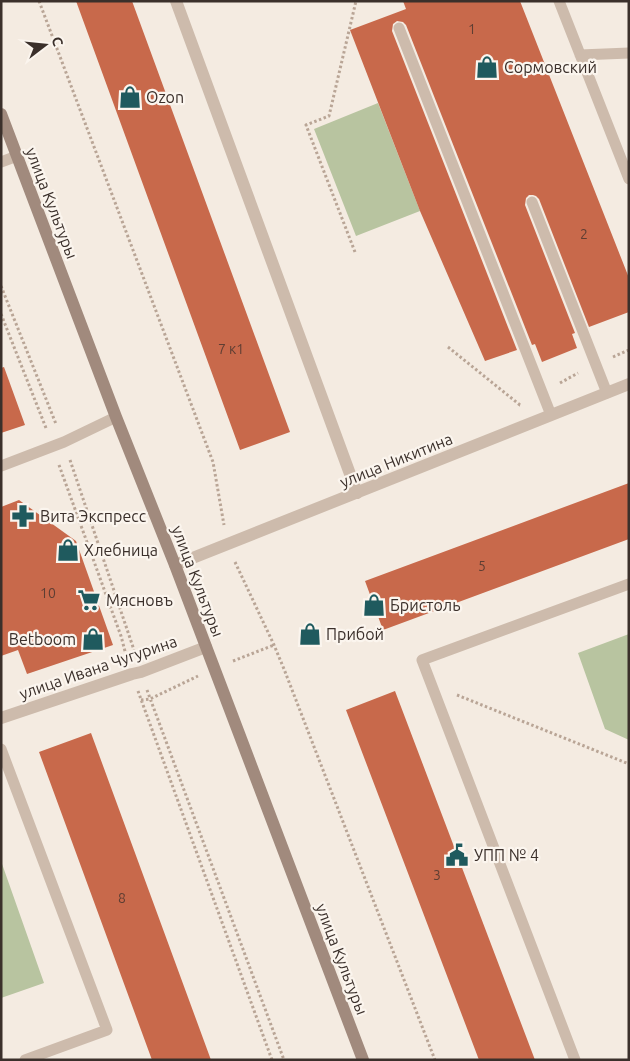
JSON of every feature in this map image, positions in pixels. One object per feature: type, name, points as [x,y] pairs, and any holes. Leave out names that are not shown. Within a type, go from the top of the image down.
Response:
[{"type":"main road","name":"улица Культуры","points":[[1,114],[363,1060]]},
{"type":"street","points":[[176,1],[357,493]]},
{"type":"street","name":"улица Никитина","points":[[175,565],[629,384]]},
{"type":"street","name":"улица Ивана Чугурина","points":[[1,718],[140,672],[206,647]]},
{"type":"lane","points":[[559,1],[629,179]]},
{"type":"lane","points":[[399,28],[551,415]]},
{"type":"lane","points":[[580,55],[629,53]]},
{"type":"lane","points":[[1,162],[17,156]]},
{"type":"lane","points":[[532,202],[607,393]]},
{"type":"lane","points":[[1,466],[64,442],[116,417]]},
{"type":"lane","points":[[575,1060],[422,660],[629,584]]},
{"type":"lane","points":[[1,749],[107,1030],[25,1060]]},
{"type":"path","points":[[355,252],[306,125],[329,116],[356,1]]},
{"type":"path","points":[[431,684],[629,764]]},
{"type":"green space","points":[[378,103],[420,211],[356,236],[314,129]]},
{"type":"green space","points":[[629,634],[629,740],[605,729],[578,653]]},
{"type":"green space","points":[[1,861],[44,983],[1,998]]},
{"type":"building","points":[[76,1],[132,1],[290,432],[240,450]]},
{"type":"building","points":[[403,1],[520,1],[629,278],[629,312],[589,327],[539,199],[533,195],[529,195],[526,198],[525,205],[575,333],[572,334],[577,348],[542,362],[535,344],[532,345],[406,25],[403,22],[397,21],[393,24],[392,31],[517,350],[485,361],[420,211],[350,30],[406,9]]},
{"type":"building","points":[[4,367],[25,425],[1,433],[1,368]]},
{"type":"building","points":[[629,483],[629,539],[383,630],[365,581]]},
{"type":"building","points":[[19,500],[76,541],[113,645],[27,674],[18,650],[1,656],[1,507]]},
{"type":"building","points":[[395,691],[535,1060],[479,1060],[346,710]]},
{"type":"building","points":[[91,733],[211,1060],[152,1060],[39,752]]},
{"type":"place","name":"Сормовский","points":[[487,67]]},
{"type":"place","name":"Ozon","points":[[130,97]]},
{"type":"place","name":"Вита Экспресс","points":[[23,516]]},
{"type":"place","name":"Хлебница","points":[[68,550]]},
{"type":"place","name":"Мясновъ","points":[[89,600]]},
{"type":"place","name":"Бристоль","points":[[374,605]]},
{"type":"place","name":"Прибой","points":[[310,634]]},
{"type":"place","name":"Betboom","points":[[93,639]]},
{"type":"place","name":"УПП № 4","points":[[457,855]]}]
